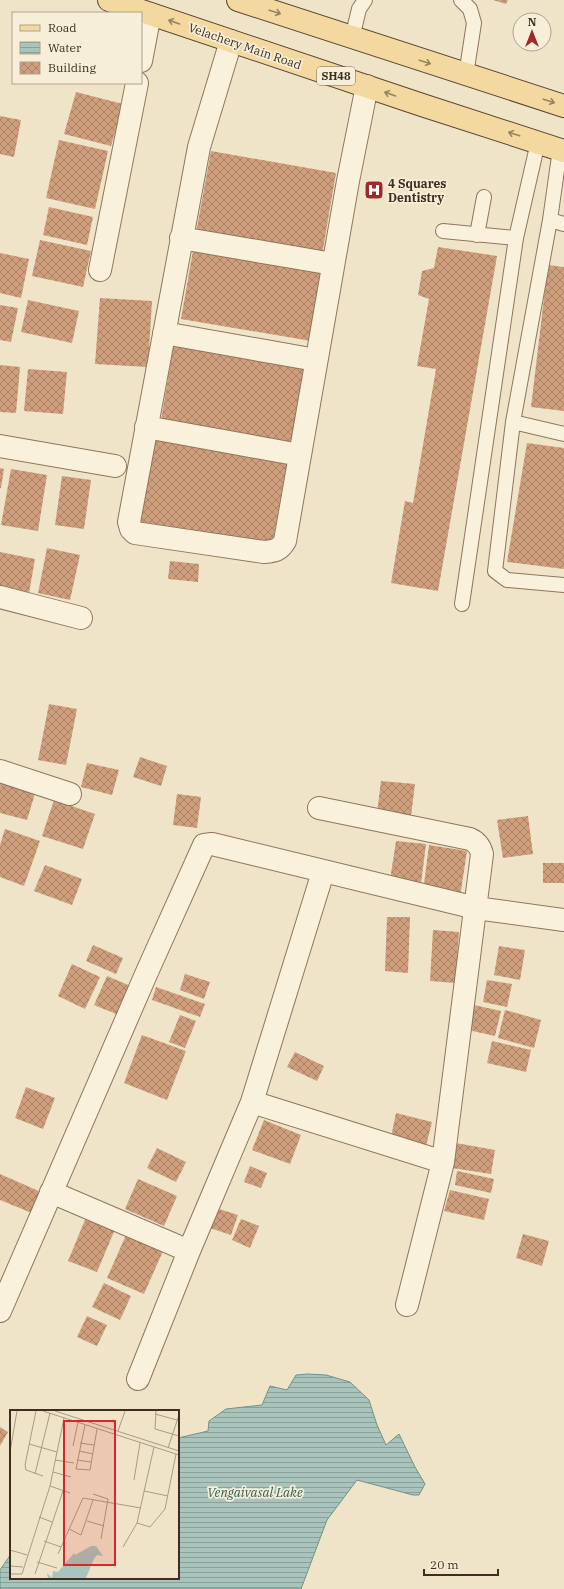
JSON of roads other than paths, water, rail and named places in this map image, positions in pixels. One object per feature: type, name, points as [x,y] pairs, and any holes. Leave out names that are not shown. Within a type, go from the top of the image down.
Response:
[{"type":"main road","name":"Velachery Main Road","points":[[109,0],[562,150]]},
{"type":"main road","points":[[238,0],[564,106]]},
{"type":"street","points":[[142,55],[150,14]]},
{"type":"street","points":[[231,41],[199,146],[181,238],[129,522],[131,529],[135,533],[264,552],[276,551],[285,541],[333,264],[366,86]]},
{"type":"street","points":[[100,270],[137,84]]},
{"type":"street","points":[[181,238],[333,264]]},
{"type":"street","points":[[164,333],[316,360]]},
{"type":"street","points":[[146,426],[300,455]]},
{"type":"street","points":[[0,446],[115,466]]},
{"type":"street","points":[[0,597],[81,618]]},
{"type":"street","points":[[0,771],[70,794]]},
{"type":"street","points":[[319,808],[470,839],[476,842],[480,847],[482,854],[443,1162],[406,1305]]},
{"type":"street","points":[[0,1311],[204,845],[212,844],[322,872],[476,908],[564,920]]},
{"type":"street","points":[[138,1379],[189,1251],[252,1102],[322,872]]},
{"type":"street","points":[[252,1102],[443,1162]]},
{"type":"street","points":[[51,1192],[189,1251]]},
{"type":"lane","points":[[352,38],[359,9],[365,0]]},
{"type":"lane","points":[[461,0],[470,9],[474,23],[466,75]]},
{"type":"lane","points":[[462,604],[516,238],[538,142]]},
{"type":"lane","points":[[562,150],[513,422],[495,571],[507,580],[564,585]]},
{"type":"lane","points":[[477,235],[484,197]]},
{"type":"lane","points":[[550,220],[564,224]]},
{"type":"lane","points":[[443,231],[516,238]]},
{"type":"lane","points":[[513,422],[564,434]]},
{"type":"water","name":"Vengaivasal Lake","points":[[296,1375],[326,1375],[350,1382],[369,1400],[377,1425],[386,1445],[399,1434],[425,1484],[419,1495],[413,1495],[357,1480],[327,1520],[301,1589],[0,1589],[0,1570],[10,1555],[10,1579],[179,1579],[179,1438],[208,1431],[209,1421],[226,1409],[262,1405],[270,1386],[287,1390]]},
{"type":"place","name":"4 Squares Dentistry","points":[[374,190]]}]
